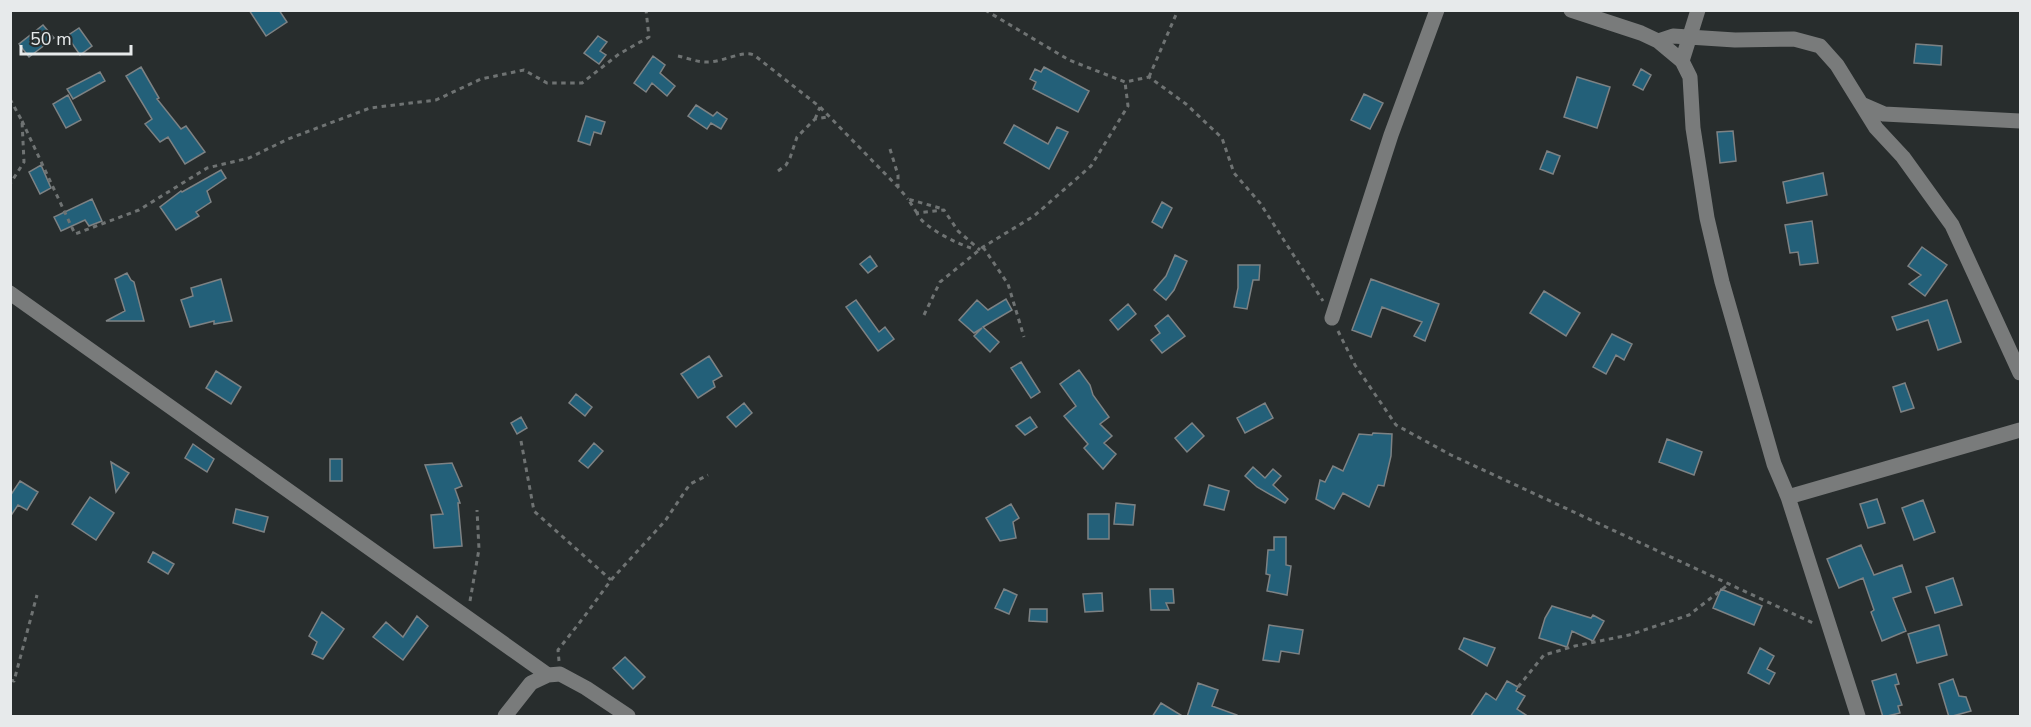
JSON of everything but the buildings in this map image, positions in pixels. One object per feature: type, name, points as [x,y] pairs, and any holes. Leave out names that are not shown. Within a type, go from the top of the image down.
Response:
[{"type":"street","points":[[1332,318],[1391,135],[1437,10]]},
{"type":"street","points":[[1571,10],[1659,41],[1682,61],[1689,77],[1699,175],[1717,261],[1774,465],[1788,497],[1857,717]]},
{"type":"street","points":[[1682,61],[1698,10]]},
{"type":"street","points":[[1659,41],[1673,36],[1735,40],[1794,39],[1820,46],[1837,65],[1876,128],[1902,157],[1952,225],[2020,373]]},
{"type":"street","points":[[1860,104],[1884,114],[2020,121]]},
{"type":"street","points":[[10,293],[467,618],[554,675],[586,688],[628,717]]},
{"type":"street","points":[[1788,497],[2020,430]]},
{"type":"street","points":[[505,717],[531,683],[554,675]]},
{"type":"path","points":[[10,99],[75,234],[139,210],[207,168],[249,158],[288,139],[370,108],[436,100],[481,79],[524,70],[547,83],[582,83],[619,54],[649,37],[646,10]]},
{"type":"path","points":[[986,10],[1069,60],[1125,82],[1149,77],[1186,104],[1222,138],[1234,172],[1260,203],[1319,292],[1355,365],[1396,425],[1451,455],[1831,632]]},
{"type":"path","points":[[1149,77],[1178,10]]},
{"type":"path","points":[[678,56],[706,62],[749,53],[776,71],[820,107],[898,187],[919,218],[941,233],[971,248]]},
{"type":"path","points":[[924,315],[940,282],[983,247],[1035,216],[1090,166],[1128,106],[1125,82]]},
{"type":"path","points":[[778,171],[786,165],[797,137],[815,118],[820,107]]},
{"type":"path","points":[[815,118],[828,117]]},
{"type":"path","points":[[10,184],[24,162],[22,121]]},
{"type":"path","points":[[890,149],[898,175],[898,187]]},
{"type":"path","points":[[908,199],[944,210],[958,231],[980,250]]},
{"type":"path","points":[[917,213],[944,210]]},
{"type":"path","points":[[983,247],[1008,284],[1024,337]]},
{"type":"path","points":[[521,441],[534,511],[611,580]]},
{"type":"path","points":[[554,675],[558,650],[585,618],[611,580],[665,521],[690,484],[708,475]]},
{"type":"path","points":[[467,618],[479,549],[477,510]]},
{"type":"path","points":[[1518,687],[1544,655],[1629,635],[1689,615],[1729,584]]},
{"type":"path","points":[[10,680],[14,681],[38,595]]}]
